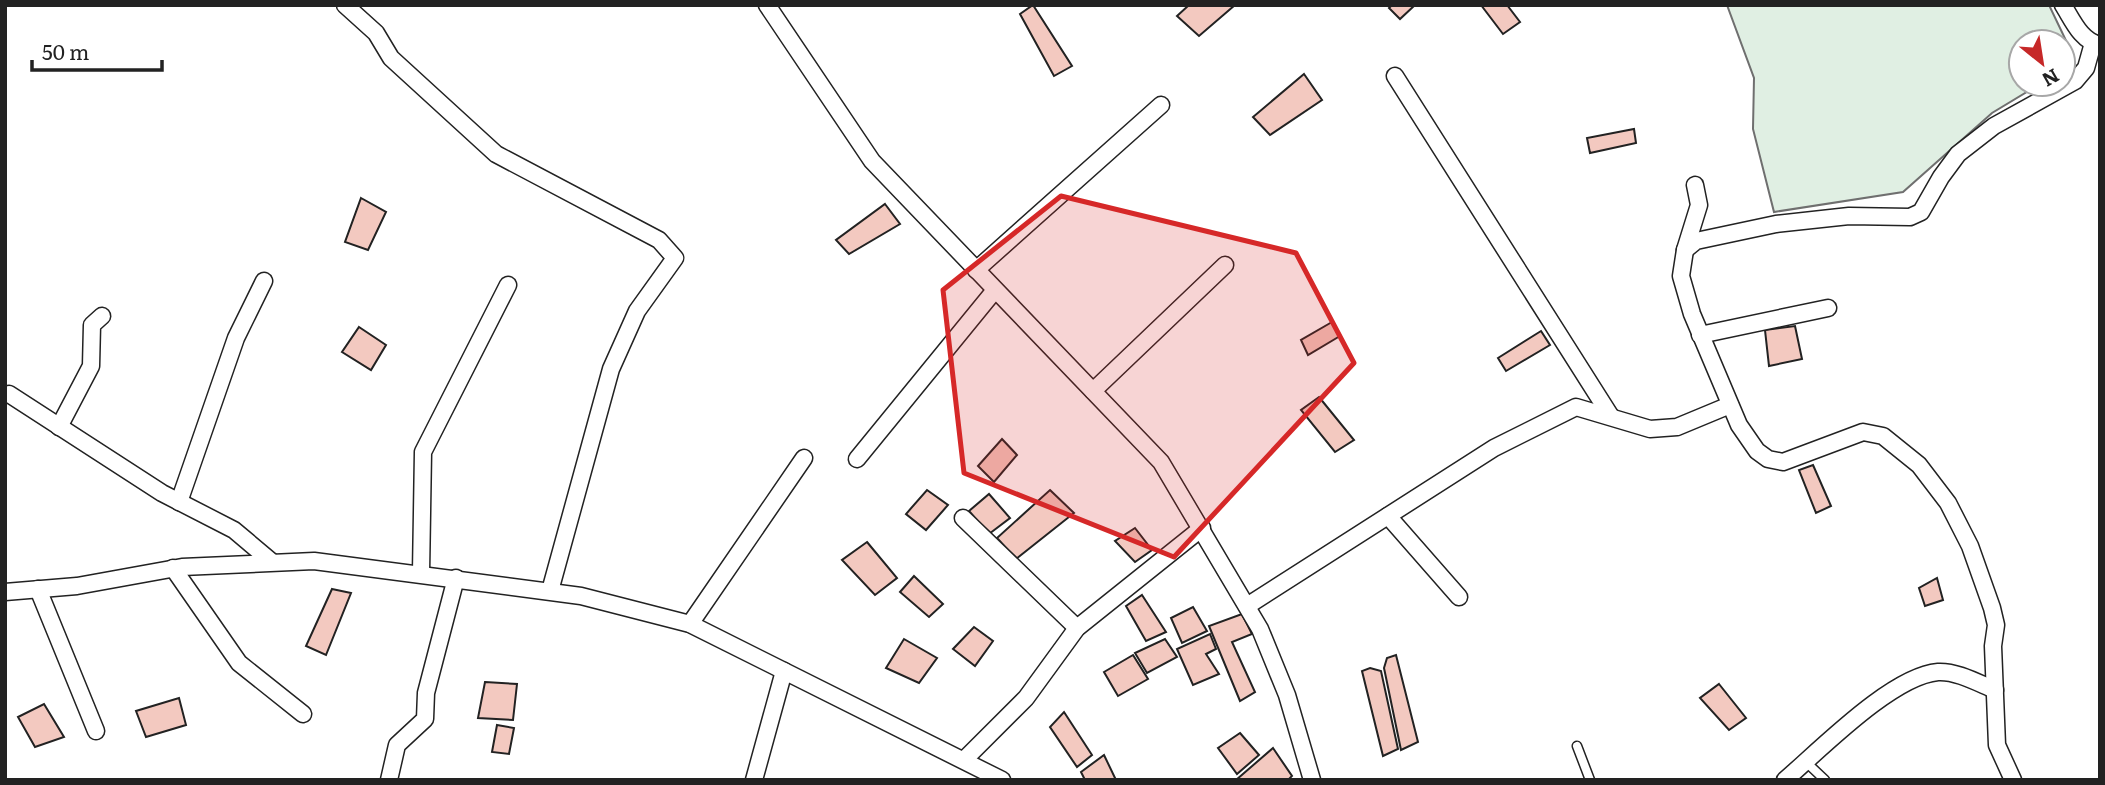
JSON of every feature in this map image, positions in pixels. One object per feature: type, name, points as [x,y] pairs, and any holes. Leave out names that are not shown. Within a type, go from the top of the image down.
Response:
[{"type":"street","points":[[345,5],[351,15],[376,33],[391,58],[496,154],[659,240],[675,258],[637,311],[611,369],[550,591]]},
{"type":"street","points":[[767,5],[872,161],[1161,462],[1247,606],[1287,695],[1311,780]]},
{"type":"street","points":[[1685,250],[1696,241],[1776,225],[1849,216],[1910,217],[1921,212],[1958,154],[1994,126],[2074,81],[2086,68],[2096,44],[2080,32],[2063,5]]},
{"type":"street","points":[[1395,76],[1610,415]]},
{"type":"street","points":[[976,270],[1161,105]]},
{"type":"street","points":[[1695,185],[1699,205],[1685,250],[1681,276],[1700,335],[1730,405],[1751,442],[1768,459],[1783,462],[1863,432],[1882,436],[1919,465],[1948,503],[1970,546],[1996,625],[1993,646],[1997,745],[2012,780]]},
{"type":"street","points":[[1093,391],[1225,265]]},
{"type":"street","points":[[179,502],[236,338],[264,281]]},
{"type":"street","points":[[421,573],[423,452],[508,285]]},
{"type":"street","points":[[857,459],[995,290]]},
{"type":"street","points":[[1700,335],[1828,307]]},
{"type":"street","points":[[60,427],[91,366],[92,325],[102,316]]},
{"type":"street","points":[[9,394],[179,502],[234,530],[272,562]]},
{"type":"street","points":[[1247,606],[1494,448],[1576,407],[1650,429],[1677,427],[1730,405]]},
{"type":"street","points":[[690,624],[804,458]]},
{"type":"street","points":[[1388,516],[1458,597]]},
{"type":"street","points":[[962,518],[1077,628]]},
{"type":"street","points":[[964,760],[1026,698],[1077,628],[1202,528]]},
{"type":"street","points":[[5,592],[77,586],[173,568],[314,561],[550,591],[690,624],[1002,780]]},
{"type":"street","points":[[173,568],[239,663],[303,715]]},
{"type":"street","points":[[389,780],[397,745],[425,719],[426,693],[456,578]]},
{"type":"street","points":[[38,589],[96,731]]},
{"type":"street","points":[[754,780],[784,671]]},
{"type":"street","points":[[1785,780],[1894,688],[1917,677],[1941,672],[1965,678],[1995,691]]},
{"type":"lane","points":[[1577,746],[1590,780]]},
{"type":"lane","points":[[1806,762],[1825,780]]},
{"type":"highlighted area","points":[[1061,196],[1296,253],[1354,363],[1174,557],[964,473],[943,290]]},
{"type":"green space","points":[[1727,5],[2049,5],[2060,28],[2007,28],[2007,98],[2017,98],[1992,113],[1903,192],[1774,212],[1753,129],[1754,78]]},
{"type":"building","points":[[1033,5],[1072,66],[1054,76],[1020,14]]},
{"type":"building","points":[[1189,5],[1235,5],[1199,36],[1177,16]]},
{"type":"building","points":[[1392,5],[1415,5],[1400,19],[1389,8]]},
{"type":"building","points":[[1481,5],[1507,5],[1520,22],[1503,34]]},
{"type":"building","points":[[1304,74],[1322,100],[1270,135],[1253,117]]},
{"type":"building","points":[[1634,129],[1636,143],[1590,153],[1587,138]]},
{"type":"building","points":[[361,198],[386,212],[368,250],[345,242]]},
{"type":"building","points":[[885,204],[900,224],[849,254],[836,240]]},
{"type":"building","points":[[1332,322],[1340,336],[1308,355],[1301,340]]},
{"type":"building","points":[[1795,326],[1802,359],[1769,366],[1765,330]]},
{"type":"building","points":[[359,327],[386,345],[371,370],[342,352]]},
{"type":"building","points":[[1541,331],[1550,345],[1506,371],[1498,358]]},
{"type":"building","points":[[1319,397],[1354,440],[1335,452],[1301,410]]},
{"type":"building","points":[[1002,439],[1017,455],[994,482],[978,466]]},
{"type":"building","points":[[1813,465],[1831,506],[1816,513],[1799,470]]},
{"type":"building","points":[[927,490],[948,505],[926,530],[906,514]]},
{"type":"building","points":[[1050,490],[1074,513],[1016,559],[997,538]]},
{"type":"building","points":[[989,494],[1010,518],[989,534],[969,511]]},
{"type":"building","points":[[1135,528],[1152,550],[1135,562],[1115,541]]},
{"type":"building","points":[[867,542],[897,578],[875,595],[842,560]]},
{"type":"building","points":[[914,576],[943,604],[929,617],[900,592]]},
{"type":"building","points":[[1937,578],[1943,600],[1925,606],[1919,588]]},
{"type":"building","points":[[332,589],[351,593],[326,655],[306,646]]},
{"type":"building","points":[[1142,595],[1166,632],[1146,641],[1126,606]]},
{"type":"building","points":[[1193,607],[1207,631],[1182,643],[1171,618]]},
{"type":"building","points":[[1242,614],[1252,634],[1232,642],[1255,692],[1240,701],[1209,626]]},
{"type":"building","points":[[974,627],[993,641],[975,666],[953,649]]},
{"type":"building","points":[[1210,634],[1216,649],[1206,654],[1219,674],[1193,685],[1177,649]]},
{"type":"building","points":[[904,639],[937,658],[919,683],[886,668]]},
{"type":"building","points":[[1165,639],[1177,657],[1147,673],[1135,653]]},
{"type":"building","points":[[1133,655],[1148,679],[1118,696],[1104,672]]},
{"type":"building","points":[[1396,655],[1418,742],[1401,750],[1384,668],[1387,658]]},
{"type":"building","points":[[1370,668],[1381,671],[1398,749],[1383,756],[1362,671]]},
{"type":"building","points":[[485,682],[517,684],[513,720],[478,718]]},
{"type":"building","points":[[1719,684],[1746,718],[1729,730],[1700,698]]},
{"type":"building","points":[[179,698],[186,725],[146,737],[136,711]]},
{"type":"building","points":[[44,704],[64,737],[35,747],[18,717]]},
{"type":"building","points":[[1064,712],[1092,755],[1077,767],[1050,727]]},
{"type":"building","points":[[497,725],[514,728],[509,754],[492,752]]},
{"type":"building","points":[[1240,733],[1259,755],[1237,774],[1218,748]]},
{"type":"building","points":[[1273,748],[1292,776],[1288,780],[1236,780]]},
{"type":"building","points":[[1104,755],[1116,780],[1085,780],[1081,772]]}]
